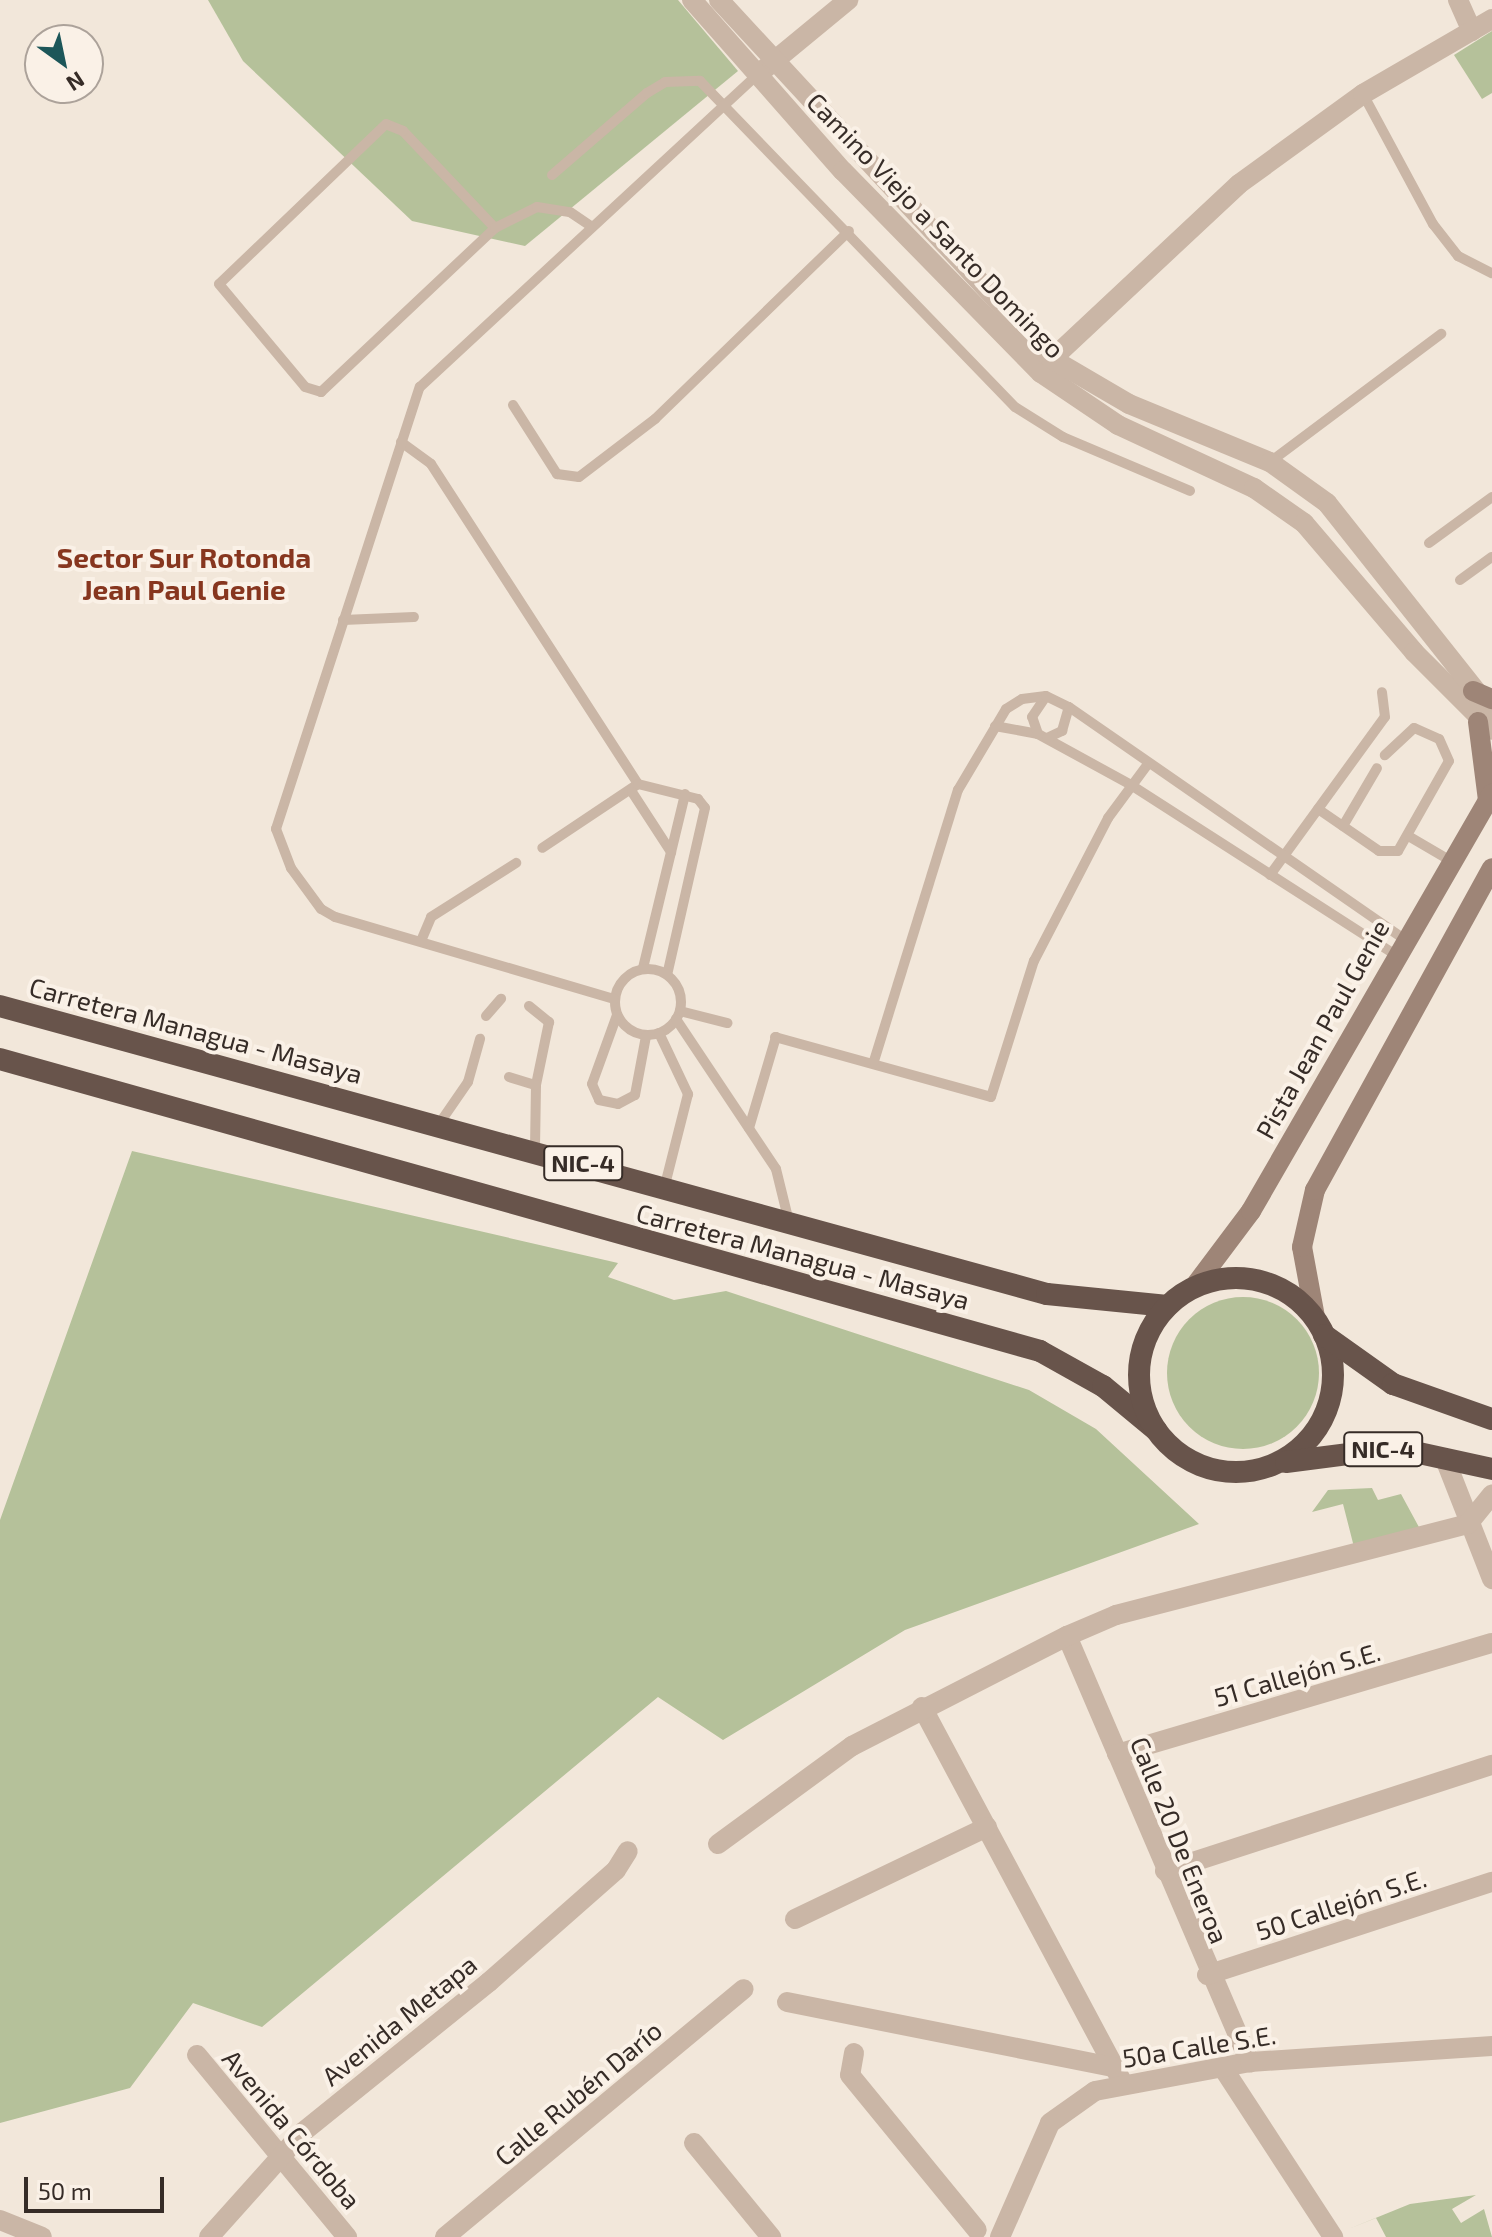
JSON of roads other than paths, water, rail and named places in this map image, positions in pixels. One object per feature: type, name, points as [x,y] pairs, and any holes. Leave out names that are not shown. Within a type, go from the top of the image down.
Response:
[{"type":"highway","name":"Carretera Managua - Masaya","points":[[0,1006],[788,1218],[1047,1294],[1167,1306]]},
{"type":"highway","name":"Carretera Managua - Masaya","points":[[0,1059],[1040,1351],[1103,1386],[1156,1430]]},
{"type":"highway","name":"NIC-4","points":[[1492,1419],[1393,1384],[1320,1326],[1291,1293],[1260,1280],[1226,1277],[1194,1287],[1167,1306],[1148,1334],[1139,1366],[1142,1400],[1156,1430],[1178,1453],[1208,1468],[1273,1465],[1348,1449],[1445,1459],[1492,1469]]},
{"type":"highway","name":"NIC-4","points":[[1273,1465],[1301,1447],[1331,1400],[1334,1371],[1320,1326]]},
{"type":"main road","points":[[1487,721],[1490,797]]},
{"type":"main road","name":"Pista Jean Paul Genie","points":[[1194,1287],[1251,1211],[1398,946],[1490,797]]},
{"type":"main road","points":[[1320,1326],[1302,1247],[1315,1190],[1492,868]]},
{"type":"street","name":"Camino Viejo a Santo Domingo","points":[[692,0],[756,76],[1041,373],[1118,425],[1254,488],[1314,532],[1487,721]]},
{"type":"street","name":"Camino Viejo a Santo Domingo","points":[[719,0],[836,131],[1052,359],[1129,404],[1270,462],[1336,513],[1482,695],[1487,721]]},
{"type":"street","points":[[756,76],[848,0]]},
{"type":"street","points":[[1458,0],[1472,31]]},
{"type":"street","points":[[1052,359],[1239,184],[1363,94],[1492,19]]},
{"type":"street","points":[[756,76],[771,77],[810,118],[836,131]]},
{"type":"street","points":[[1445,1459],[1492,1579]]},
{"type":"street","points":[[718,1844],[852,1746],[922,1707],[1067,1636],[1116,1615],[1468,1524],[1492,1494]]},
{"type":"street","name":"Calle 20 De Eneroa","points":[[1067,1636],[1207,1975],[1250,2062]]},
{"type":"street","name":"51 Callejón S.E.","points":[[1117,1754],[1492,1643]]},
{"type":"street","points":[[922,1707],[1120,2076]]},
{"type":"street","points":[[1165,1871],[1492,1765]]},
{"type":"street","points":[[795,1919],[987,1827]]},
{"type":"street","name":"Avenida Metapa","points":[[209,2237],[283,2155],[397,2050],[616,1870],[628,1851]]},
{"type":"street","name":"50 Callejón S.E.","points":[[1207,1975],[1492,1882]]},
{"type":"street","name":"Calle Rubén Darío","points":[[445,2237],[744,1989]]},
{"type":"street","points":[[787,2002],[1120,2076]]},
{"type":"street","name":"50a Calle S.E.","points":[[1000,2237],[1050,2123],[1120,2076],[1223,2068],[1250,2062],[1492,2046]]},
{"type":"street","points":[[854,2053],[850,2075],[972,2233],[1000,2237]]},
{"type":"street","name":"Avenida Córdoba","points":[[197,2055],[283,2155],[347,2237]]},
{"type":"street","points":[[1223,2068],[1333,2237]]},
{"type":"street","points":[[694,2143],[771,2237]]},
{"type":"street","points":[[0,2220],[42,2237]]},
{"type":"lane","points":[[614,999],[321,909],[276,840],[343,620],[420,387],[725,99],[756,76]]},
{"type":"lane","points":[[552,175],[665,82],[700,81],[725,99],[1037,424],[1190,491]]},
{"type":"lane","points":[[1363,94],[1433,224],[1458,256],[1492,273]]},
{"type":"lane","points":[[495,228],[403,131],[386,124],[219,284],[305,387],[321,392],[495,228],[546,207],[589,225]]},
{"type":"lane","points":[[513,405],[557,474],[579,477],[655,419],[849,231]]},
{"type":"lane","points":[[1270,462],[1441,334]]},
{"type":"lane","points":[[401,442],[431,464],[635,788],[671,852]]},
{"type":"lane","points":[[1429,543],[1492,497]]},
{"type":"lane","points":[[1460,580],[1492,557]]},
{"type":"lane","points":[[343,620],[414,617]]},
{"type":"lane","points":[[1270,875],[1385,717],[1382,692]]},
{"type":"lane","points":[[1042,736],[1032,717],[1046,696]]},
{"type":"lane","points":[[874,1061],[941,838],[995,726],[1013,703],[1046,696],[1069,707],[1283,857],[1398,946]]},
{"type":"lane","points":[[1042,736],[1067,725],[1069,707]]},
{"type":"lane","points":[[995,726],[1042,736],[1131,785],[1270,875],[1398,946]]},
{"type":"lane","points":[[1318,809],[1389,854],[1410,837],[1446,773],[1447,750],[1414,728],[1385,755]]},
{"type":"lane","points":[[749,1128],[775,1037],[874,1061],[991,1097],[1034,961],[1131,785],[1148,764]]},
{"type":"lane","points":[[1343,826],[1377,768]]},
{"type":"lane","points":[[542,848],[635,788],[685,794],[705,808],[705,820],[667,975]]},
{"type":"lane","points":[[643,968],[685,794]]},
{"type":"lane","points":[[1410,837],[1451,861]]},
{"type":"lane","points":[[421,941],[431,917],[516,863]]},
{"type":"lane","points":[[646,1036],[628,1103],[592,1093],[601,1043],[617,1015],[614,999],[623,979],[643,968],[667,975],[679,991],[678,1015],[776,1169],[788,1218]]},
{"type":"lane","points":[[486,1016],[501,999]]},
{"type":"lane","points":[[529,1006],[549,1022],[536,1085],[535,1151]]},
{"type":"lane","points":[[617,1015],[646,1036],[659,1033],[678,1015]]},
{"type":"lane","points":[[678,1015],[727,1023]]},
{"type":"lane","points":[[659,1033],[688,1094],[665,1185]]},
{"type":"lane","points":[[439,1124],[478,1067],[480,1039]]},
{"type":"lane","points":[[509,1077],[536,1085]]},
{"type":"district","name":"Sector Sur Rotonda Jean Paul Genie","points":[[184,573]]}]
